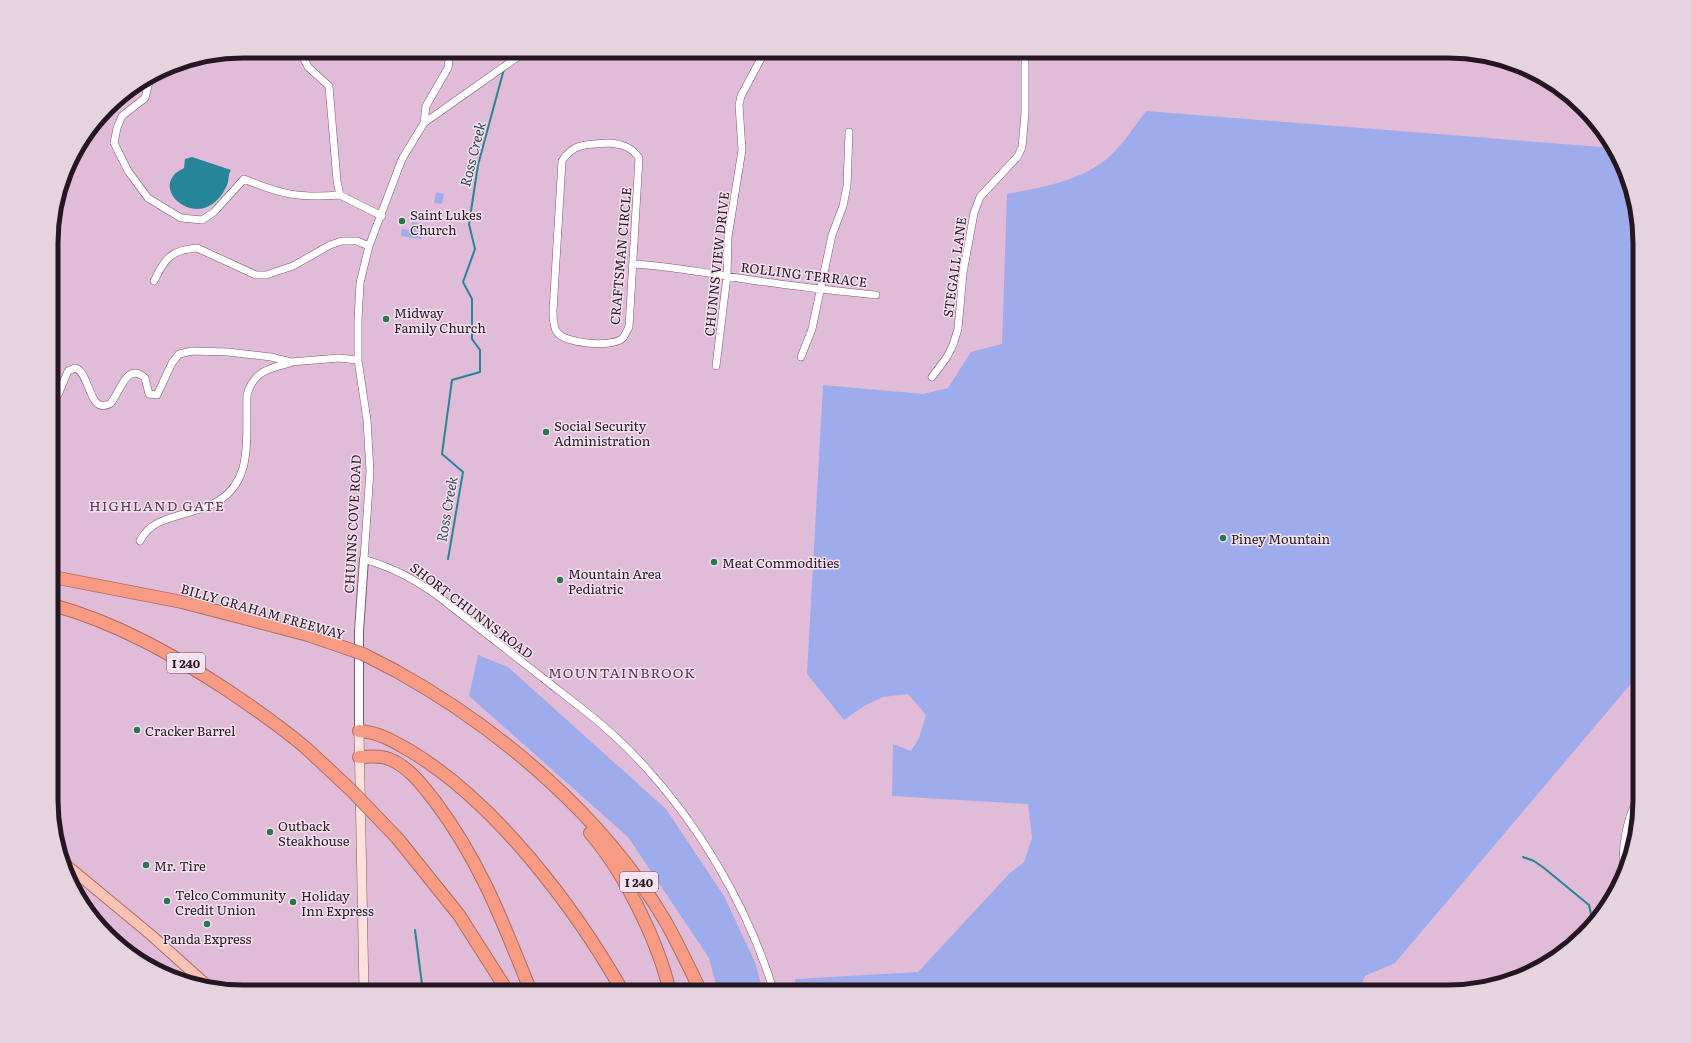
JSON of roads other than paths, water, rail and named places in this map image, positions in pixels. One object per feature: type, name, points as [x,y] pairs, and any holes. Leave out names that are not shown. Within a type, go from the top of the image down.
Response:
[{"type":"highway","name":"BILLY GRAHAM FREEWAY","points":[[58,577],[182,602],[308,635],[363,654],[396,670],[461,709],[528,761],[590,822],[616,852],[641,885],[663,918],[697,985]]},
{"type":"highway","name":"I 240","points":[[58,608],[107,623],[141,638],[181,660],[263,714],[306,748],[398,839],[459,915],[503,985]]},
{"type":"highway","points":[[359,731],[373,732],[401,746],[452,779],[479,803],[536,867],[560,898],[591,940],[619,985]]},
{"type":"highway","points":[[359,757],[383,757],[396,763],[413,776],[439,807],[463,842],[485,881],[528,985]]},
{"type":"highway","points":[[555,787],[560,799],[595,838],[631,896],[656,947],[668,985]]},
{"type":"main road","name":"CHUNNS COVE ROAD","points":[[359,731],[364,985]]},
{"type":"main road","points":[[71,869],[151,935],[201,980]]},
{"type":"street","points":[[304,58],[308,67],[329,86],[337,181],[340,195]]},
{"type":"street","points":[[424,123],[426,106],[448,68],[449,58]]},
{"type":"street","name":"CHUNNS COVE ROAD","points":[[359,731],[360,631],[370,471],[367,420],[358,360],[360,283],[370,246],[402,159],[424,123],[516,58]]},
{"type":"street","name":"CHUNNS VIEW DRIVE","points":[[716,366],[727,276],[728,237],[742,150],[739,105],[741,96],[761,58]]},
{"type":"street","name":"STEGALL LANE","points":[[932,377],[947,357],[958,330],[963,273],[974,213],[980,197],[1018,156],[1022,147],[1025,112],[1025,58]]},
{"type":"street","points":[[148,84],[145,98],[122,116],[116,128],[114,143],[128,171],[148,198],[181,218],[202,220],[214,212],[244,179],[269,189],[290,195],[315,197],[340,195],[382,216]]},
{"type":"street","points":[[801,357],[812,330],[832,235],[843,206],[847,186],[849,132]]},
{"type":"street","name":"CRAFTSMAN CIRCLE","points":[[620,144],[634,151],[639,158],[633,264],[629,327],[623,338],[612,343],[582,342],[566,339],[557,332],[553,311],[562,161],[568,152],[581,145],[620,144]]},
{"type":"street","points":[[154,281],[166,258],[188,248],[197,248],[256,275],[266,275],[293,266],[336,242],[357,241],[370,246]]},
{"type":"street","name":"ROLLING TERRACE","points":[[633,264],[692,269],[727,276],[821,290],[876,295]]},
{"type":"street","points":[[58,394],[68,371],[75,368],[83,372],[94,400],[100,405],[107,405],[111,403],[124,380],[134,373],[138,373],[146,378],[149,394],[157,395],[172,363],[179,354],[192,351],[228,352],[271,357],[292,362]]},
{"type":"street","points":[[140,541],[149,530],[160,522],[205,509],[221,500],[237,481],[243,468],[246,451],[247,395],[249,386],[261,372],[292,362],[338,358],[358,360]]},
{"type":"street","name":"SHORT CHUNNS ROAD","points":[[364,559],[399,571],[411,577],[438,596],[601,724],[631,752],[664,789],[711,854],[756,942],[771,985]]},
{"type":"street","points":[[1623,859],[1623,849],[1628,824],[1633,812]]},
{"type":"waterway","name":"Ross Creek","points":[[448,559],[463,472],[442,454],[452,380],[480,372],[480,350],[472,339],[472,299],[463,282],[475,249],[469,224],[478,165],[504,69]]},
{"type":"waterway","points":[[1523,857],[1534,861],[1544,868],[1589,905],[1592,916]]},
{"type":"waterway","name":"Ross Creek","points":[[415,930],[422,985]]},
{"type":"place","name":"Saint Lukes Church","points":[[402,221]]},
{"type":"place","name":"Midway Family Church","points":[[386,319]]},
{"type":"place","name":"Social Security Administration","points":[[546,432]]},
{"type":"place","name":"Piney Mountain","points":[[1223,538]]},
{"type":"place","name":"Meat Commodities","points":[[714,562]]},
{"type":"place","name":"Mountain Area Pediatric","points":[[560,580]]},
{"type":"place","name":"Cracker Barrel","points":[[137,730]]},
{"type":"place","name":"Outback Steakhouse","points":[[270,832]]},
{"type":"place","name":"Mr. Tire","points":[[146,865]]},
{"type":"place","name":"Telco Community Credit Union","points":[[167,901]]},
{"type":"place","name":"Holiday Inn Express","points":[[293,902]]},
{"type":"place","name":"Panda Express","points":[[207,924]]},
{"type":"district","name":"HIGHLAND GATE","points":[[157,505]]},
{"type":"district","name":"MOUNTAINBROOK","points":[[622,672]]}]
